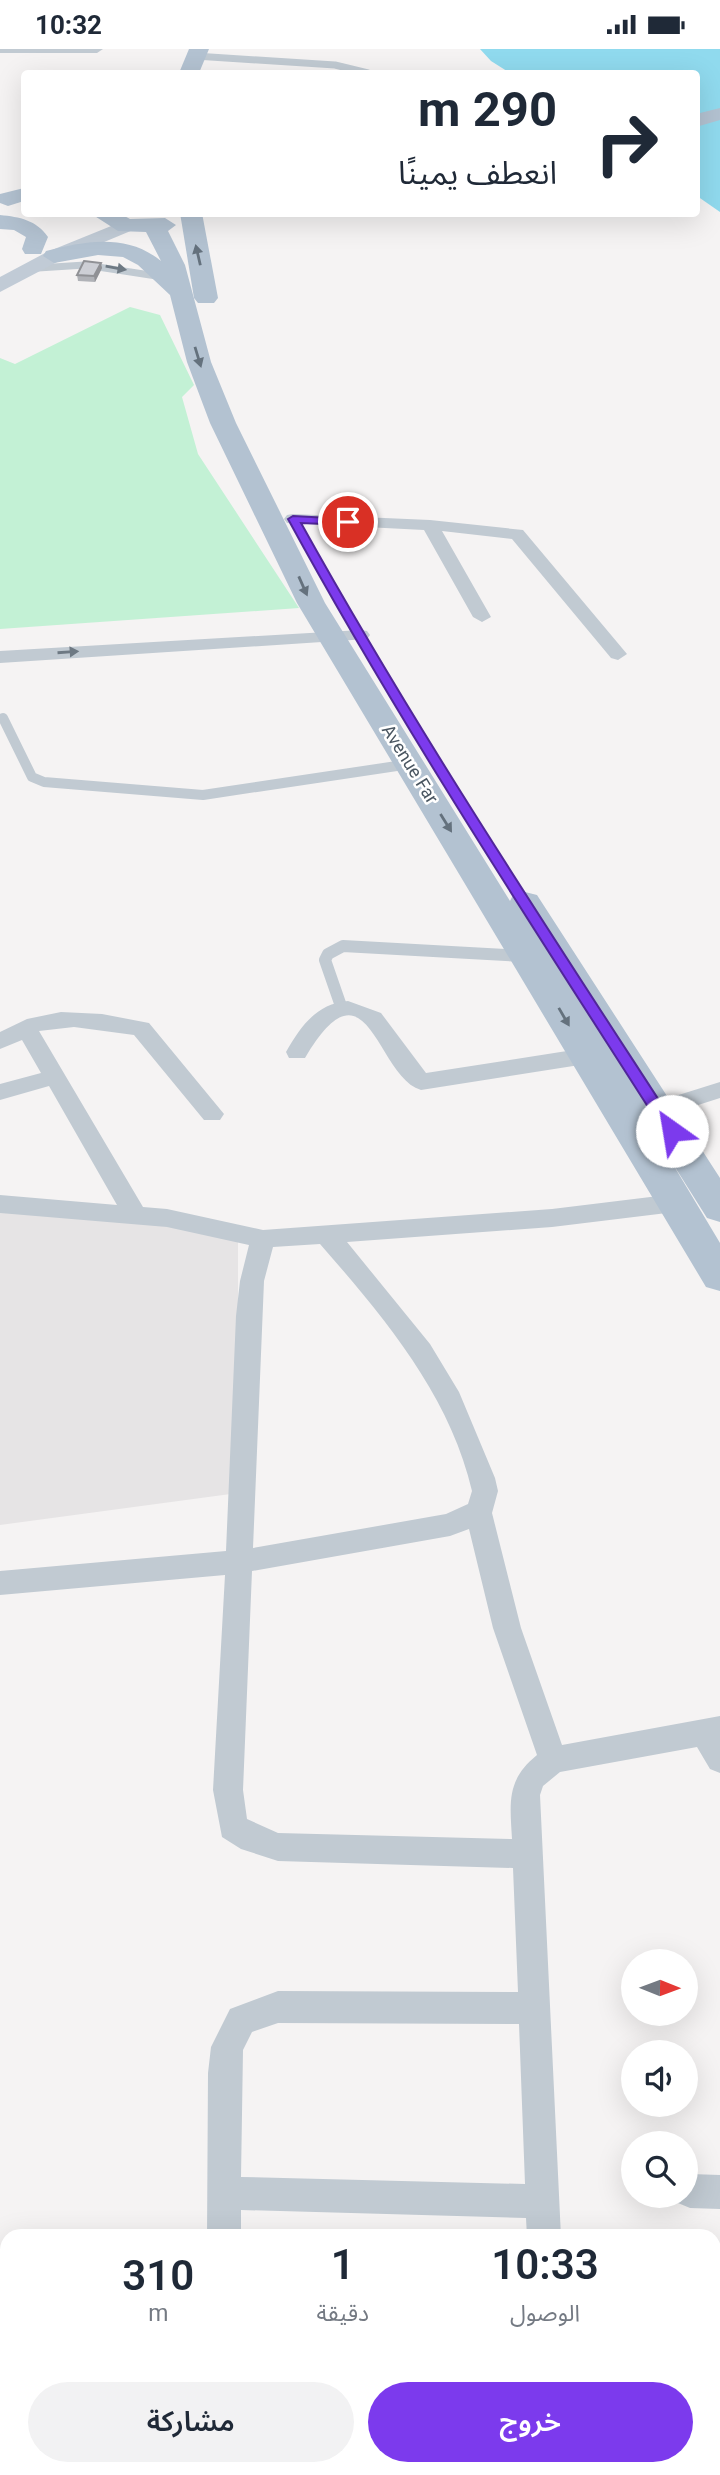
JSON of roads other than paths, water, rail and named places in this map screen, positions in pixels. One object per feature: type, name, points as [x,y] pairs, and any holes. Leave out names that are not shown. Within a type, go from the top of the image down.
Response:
[{"type":"main road","points":[[700,120],[720,114]]},
{"type":"main road","points":[[0,286],[24,271],[43,252],[101,217]]},
{"type":"main road","points":[[105,217],[126,226]]},
{"type":"main road","points":[[3,260],[43,252],[126,226],[154,226],[177,222],[185,217]]},
{"type":"main road","name":"Avenue Far","points":[[191,217],[192,233],[215,338],[236,397],[346,636],[410,764],[720,1276]]},
{"type":"main road","points":[[0,222],[26,226],[34,231],[43,252]]},
{"type":"main road","name":"Avenue Far","points":[[154,226],[174,265],[171,284],[223,423],[311,603],[346,636],[532,914],[720,1208]]},
{"type":"main road","points":[[43,252],[116,249],[137,254],[171,284]]},
{"type":"street","points":[[0,49],[97,49]]},
{"type":"street","points":[[293,519],[430,525],[517,534],[618,654]]},
{"type":"street","points":[[430,525],[482,617]]},
{"type":"street","points":[[0,657],[346,636]]},
{"type":"street","points":[[297,1052],[309,1031],[330,1013],[342,1009],[355,1010],[374,1017],[408,1072],[421,1081],[586,1056]]},
{"type":"street","points":[[0,1041],[35,1024],[75,1020],[141,1028],[212,1114]]},
{"type":"street","points":[[26,1028],[136,1216]]},
{"type":"street","points":[[0,1092],[54,1077]]},
{"type":"street","points":[[627,1119],[720,1090]]},
{"type":"street","points":[[0,1204],[201,1223],[263,1239],[328,1237],[552,1218],[675,1203]]},
{"type":"street","points":[[0,1583],[239,1562],[450,1525],[478,1512],[484,1503],[482,1478],[446,1392],[421,1351],[374,1290],[328,1237]]},
{"type":"street","points":[[263,1239],[252,1280],[248,1316],[228,1790],[233,1827],[252,1839],[278,1847],[527,1854]]},
{"type":"street","points":[[478,1512],[507,1627],[553,1760]]},
{"type":"street","points":[[544,2229],[525,1795],[531,1777],[553,1760],[713,1730],[720,1759]]},
{"type":"street","points":[[224,2229],[224,2073],[227,2047],[241,2020],[278,2007],[535,2008]]},
{"type":"street","points":[[225,2193],[542,2201]]},
{"type":"lane","points":[[194,60],[335,65],[356,70]]},
{"type":"lane","points":[[24,271],[52,265],[78,264],[171,284]]},
{"type":"lane","points":[[3,718],[32,777],[79,786],[203,795],[410,764]]},
{"type":"lane","points":[[342,1009],[324,960],[335,949],[343,946],[528,956]]},
{"type":"water","points":[[480,49],[720,49],[720,212],[700,198],[700,70],[505,70],[491,61]]}]
